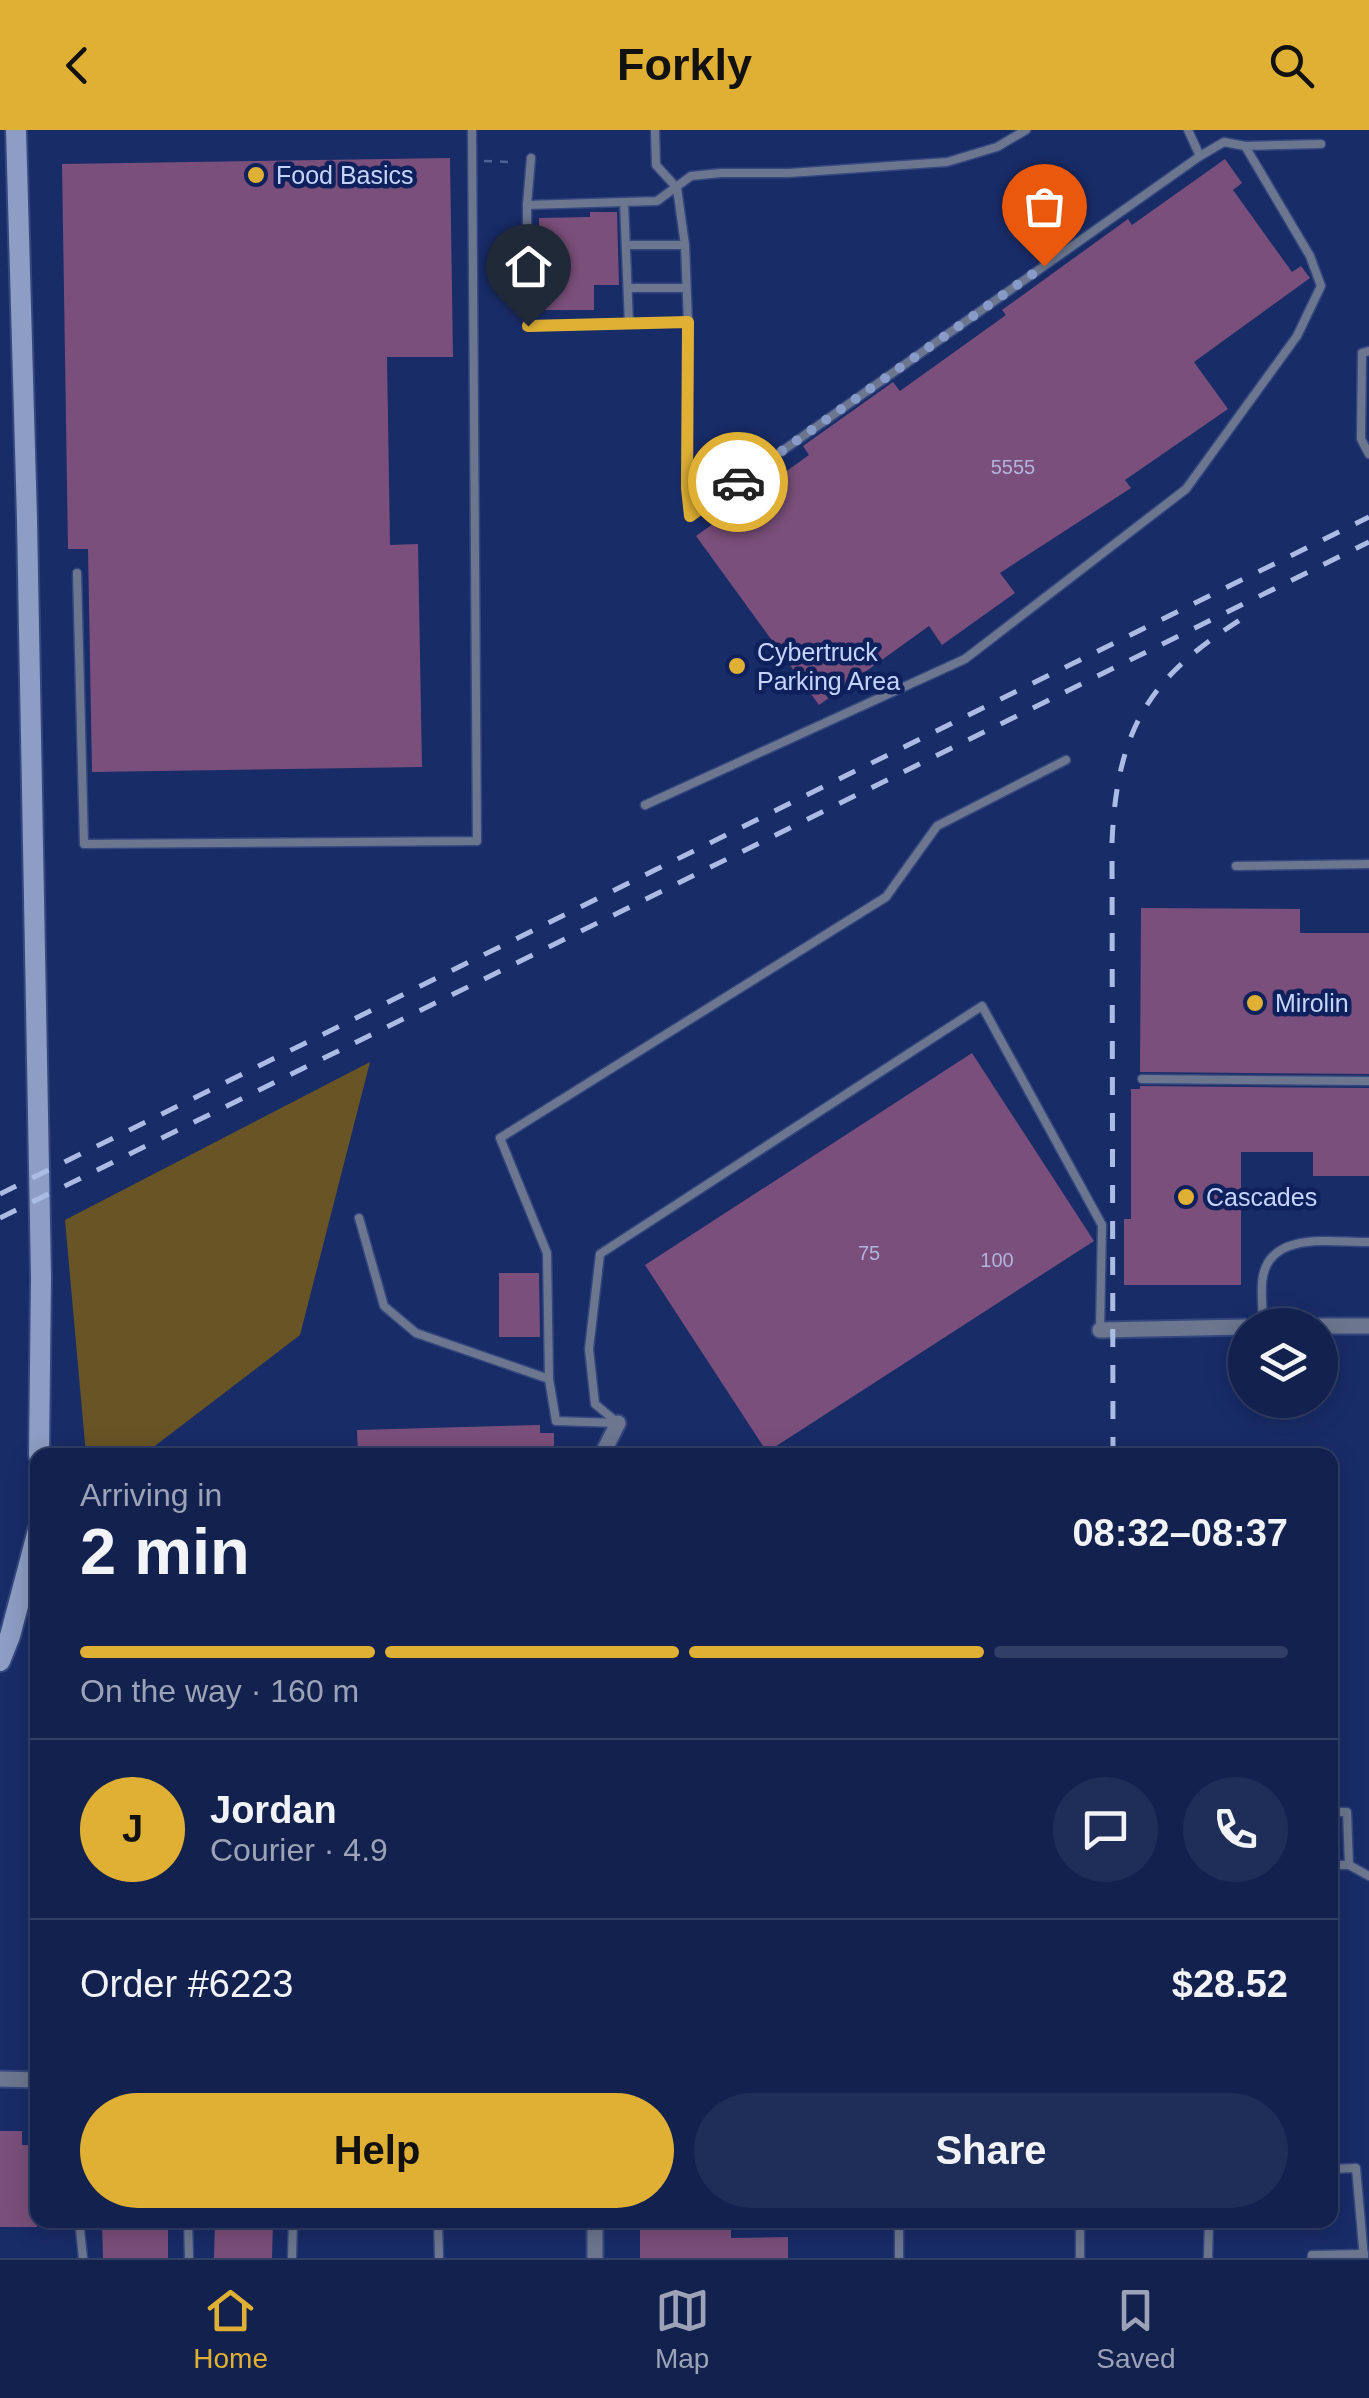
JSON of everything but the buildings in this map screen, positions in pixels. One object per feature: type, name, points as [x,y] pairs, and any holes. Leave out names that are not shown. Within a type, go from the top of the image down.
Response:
[{"type":"main road","points":[[16,130],[41,1258],[39,1448]]},
{"type":"main road","points":[[0,1661],[30,1560]]},
{"type":"street","points":[[1338,1326],[1369,1326]]},
{"type":"street","points":[[1100,1330],[1228,1327]]},
{"type":"street","points":[[606,1448],[618,1424]]},
{"type":"street","points":[[0,2079],[30,2080]]},
{"type":"street","points":[[595,2228],[595,2258]]},
{"type":"lane","points":[[77,573],[84,844],[477,841],[472,130]]},
{"type":"lane","points":[[655,130],[656,165],[677,188],[685,245],[690,516],[1200,156],[1224,142],[1244,146],[1321,144]]},
{"type":"lane","points":[[527,205],[657,201],[691,176],[947,162],[997,147],[1026,130]]},
{"type":"lane","points":[[1188,130],[1200,156]]},
{"type":"lane","points":[[645,805],[964,660],[1186,489],[1296,336],[1320,286],[1310,256],[1244,146]]},
{"type":"lane","points":[[531,158],[527,205],[528,326],[688,322]]},
{"type":"lane","points":[[624,202],[630,324]]},
{"type":"lane","points":[[626,245],[685,245]]},
{"type":"lane","points":[[628,288],[686,288]]},
{"type":"lane","points":[[1369,351],[1362,354],[1361,380],[1361,439],[1369,454]]},
{"type":"lane","points":[[618,1424],[556,1421],[549,1380],[546,1253],[500,1138],[886,897],[937,826],[1066,760]]},
{"type":"lane","points":[[1236,866],[1369,864]]},
{"type":"lane","points":[[618,1424],[595,1404],[588,1349],[600,1254],[982,1006],[1102,1226],[1100,1330]]},
{"type":"lane","points":[[1142,1079],[1369,1081]]},
{"type":"lane","points":[[359,1218],[384,1306],[416,1333],[549,1380]]},
{"type":"lane","points":[[1263,1308],[1263,1276],[1271,1256],[1282,1248],[1300,1243],[1369,1242]]},
{"type":"lane","points":[[1338,1812],[1347,1812],[1350,1865]]},
{"type":"lane","points":[[1338,1865],[1350,1865],[1369,1876]]},
{"type":"lane","points":[[1312,2258],[1364,2256],[1356,2168],[1338,2169]]},
{"type":"lane","points":[[80,2228],[84,2258]]},
{"type":"lane","points":[[188,2228],[189,2258]]},
{"type":"lane","points":[[292,2258],[294,2228]]},
{"type":"lane","points":[[438,2228],[439,2258]]},
{"type":"lane","points":[[899,2258],[900,2228]]},
{"type":"lane","points":[[1080,2228],[1080,2258]]},
{"type":"lane","points":[[1208,2258],[1210,2228]]},
{"type":"path","points":[[472,161],[510,162]]},
{"type":"shaded area","points":[[370,1062],[300,1335],[152,1448],[85,1448],[65,1220]]},
{"type":"railway","points":[[0,1194],[1369,517]]},
{"type":"railway","points":[[0,1218],[1369,542]]},
{"type":"railway","points":[[1113,1448],[1115,802],[1121,767],[1144,709],[1184,661],[1245,617]]},
{"type":"way so far","points":[[738,482],[1044,266]]},
{"type":"place","name":"Food Basics","points":[[256,175]]},
{"type":"place","name":"Cybertruck Parking Area","points":[[737,666]]},
{"type":"place","name":"Mirolin","points":[[1255,1003]]},
{"type":"place","name":"Cascades","points":[[1186,1197]]},
{"type":"route","points":[[528,326],[688,322],[690,516],[738,482]]}]
